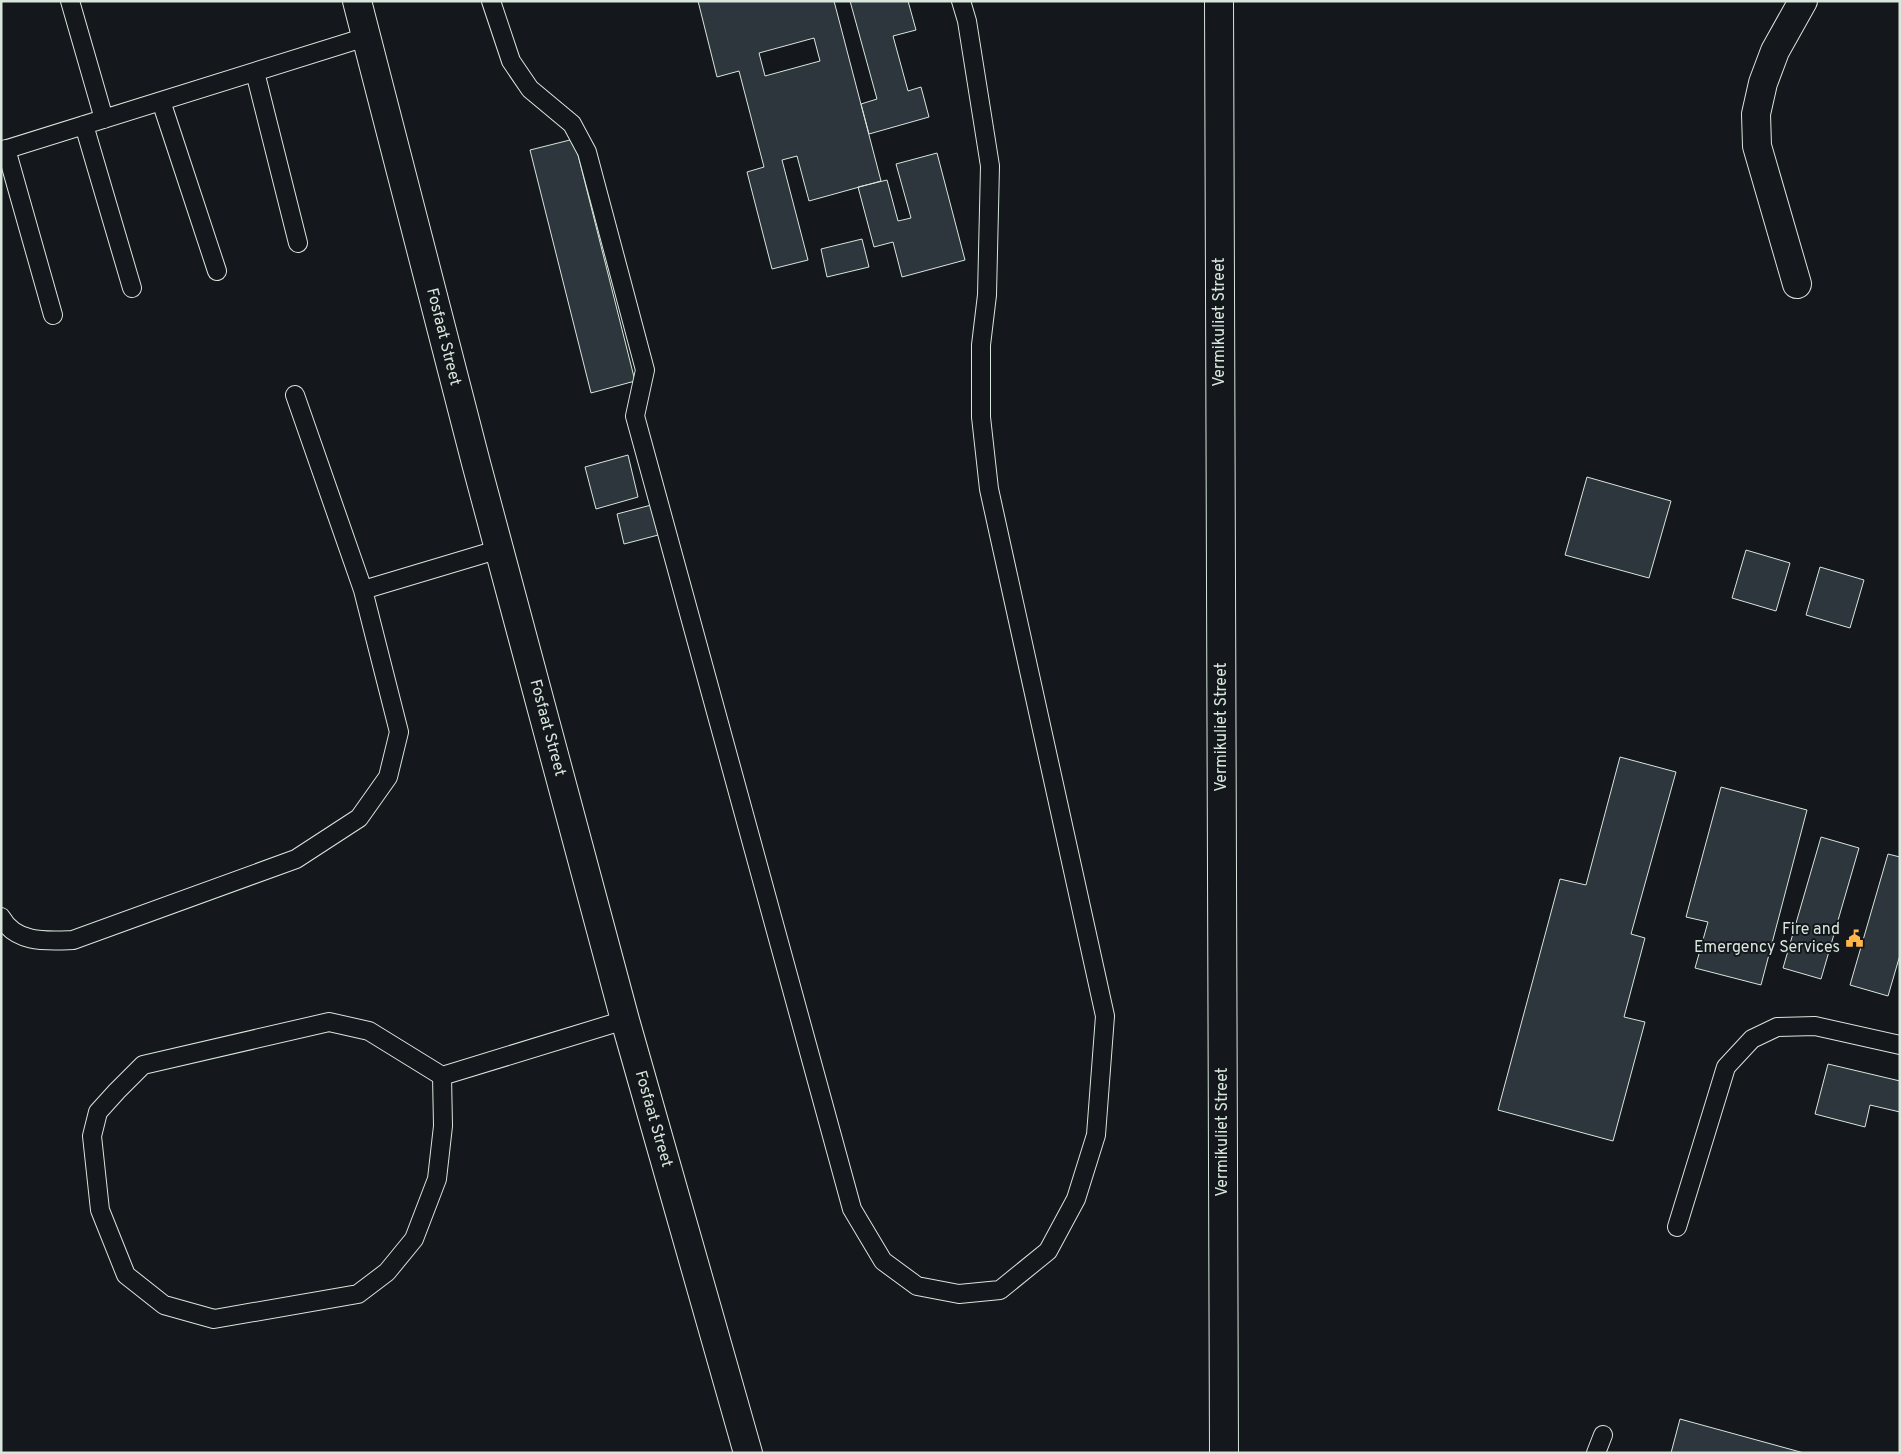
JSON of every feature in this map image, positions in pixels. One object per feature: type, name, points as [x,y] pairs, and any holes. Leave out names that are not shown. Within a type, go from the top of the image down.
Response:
[{"type":"street","name":"Fosfaat Street","points":[[357,1],[473,454],[625,1020],[748,1453]]},
{"type":"street","name":"Vermikuliet Street","points":[[1219,1],[1224,1453]]},
{"type":"street","points":[[1797,284],[1758,146],[1756,114],[1763,83],[1775,50],[1803,1]]},
{"type":"lane","points":[[70,1],[104,119]]},
{"type":"lane","points":[[491,1],[511,61],[530,89],[572,124],[587,152],[645,370],[635,416],[852,1209],[884,1261],[917,1286],[959,1294],[1000,1290],[1048,1251],[1076,1199],[1096,1135],[1105,1016],[989,489],[981,416],[981,345],[987,295],[990,166],[967,21],[961,1]]},
{"type":"lane","points":[[53,315],[4,150],[366,37]]},
{"type":"lane","points":[[255,72],[298,243]]},
{"type":"lane","points":[[161,101],[217,271]]},
{"type":"lane","points":[[84,125],[132,288]]},
{"type":"lane","points":[[1,917],[6,926],[22,937],[47,942],[73,940],[296,859],[359,818],[388,777],[399,732],[363,590],[295,395]]},
{"type":"lane","points":[[363,590],[500,549]]},
{"type":"lane","points":[[442,1076],[443,1126],[437,1180],[414,1239],[387,1272],[358,1294],[214,1319],[164,1305],[126,1275],[100,1210],[92,1136],[98,1112],[143,1065],[329,1022],[369,1031],[442,1076],[625,1020]]},
{"type":"lane","points":[[1678,1227],[1726,1067],[1752,1039],[1777,1028],[1815,1026],[1900,1045]]},
{"type":"lane","points":[[1596,1453],[1603,1435]]},
{"type":"building","points":[[698,1],[834,1],[881,181],[809,201],[797,156],[782,160],[808,260],[772,269],[747,172],[764,167],[739,71],[717,77]],"holes":[[[814,38],[820,61],[765,76],[759,53]]]},
{"type":"building","points":[[850,1],[908,1],[916,30],[893,36],[908,91],[921,87],[929,117],[869,134],[861,104],[877,99]]},
{"type":"building","points":[[574,139],[635,381],[591,393],[530,150]]},
{"type":"building","points":[[937,153],[965,260],[902,277],[893,242],[874,247],[858,187],[887,180],[898,221],[911,218],[896,164]]},
{"type":"building","points":[[862,239],[869,267],[827,277],[821,249]]},
{"type":"building","points":[[628,455],[638,497],[596,509],[585,467]]},
{"type":"building","points":[[1587,477],[1671,501],[1649,578],[1565,555]]},
{"type":"building","points":[[655,504],[662,534],[624,544],[617,514]]},
{"type":"building","points":[[1746,550],[1790,563],[1776,611],[1732,598]]},
{"type":"building","points":[[1820,567],[1864,580],[1850,628],[1806,615]]},
{"type":"building","points":[[1620,757],[1676,772],[1631,934],[1645,938],[1624,1017],[1645,1022],[1613,1141],[1498,1110],[1560,879],[1586,885]]},
{"type":"building","points":[[1721,787],[1807,810],[1761,985],[1695,968],[1708,922],[1686,917]]},
{"type":"building","points":[[1821,837],[1859,848],[1821,979],[1783,968]]},
{"type":"building","points":[[1888,854],[1900,857],[1900,955],[1888,996],[1850,985]]},
{"type":"building","points":[[1828,1064],[1900,1081],[1900,1112],[1870,1105],[1865,1127],[1815,1114]]},
{"type":"building","points":[[1680,1419],[1804,1453],[1671,1453]]},
{"type":"place","name":"Fire and Emergency Services","points":[[1854,939]]}]
